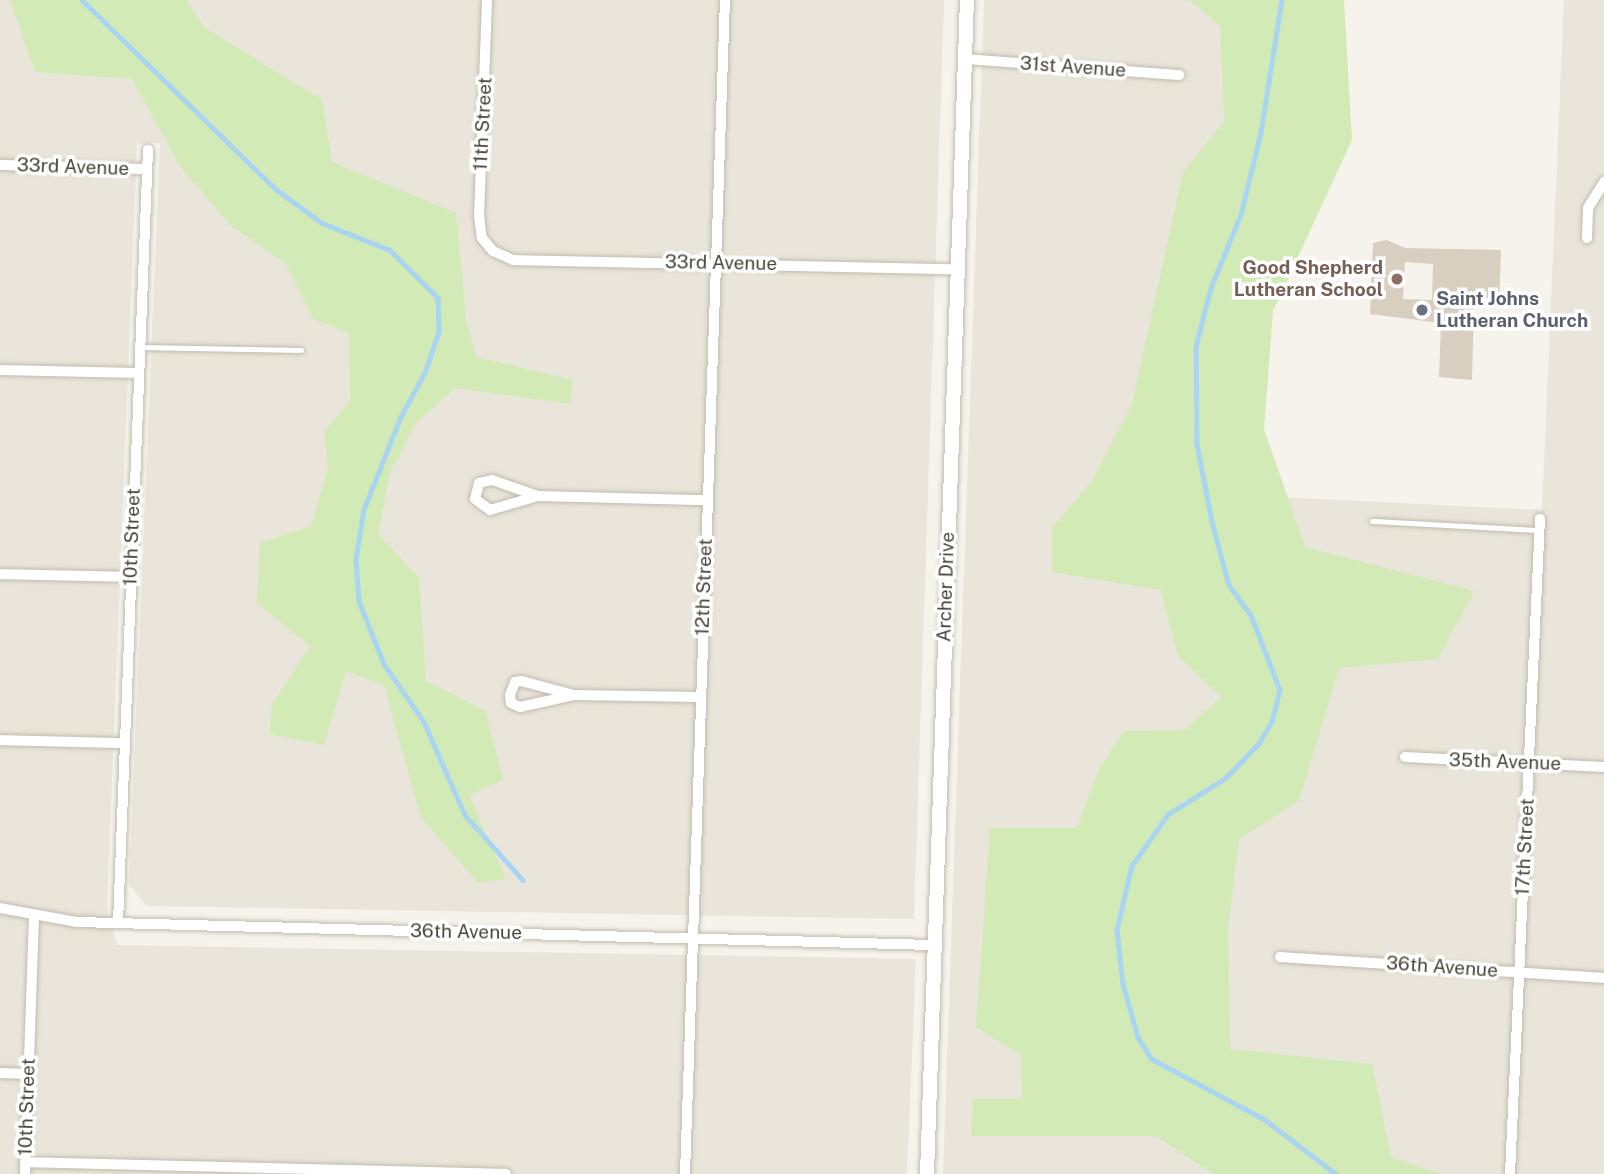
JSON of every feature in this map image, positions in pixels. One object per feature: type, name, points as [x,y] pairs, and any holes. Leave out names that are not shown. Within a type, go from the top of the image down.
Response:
[{"type":"street","name":"11th Street","points":[[487,0],[479,215],[488,247]]},
{"type":"street","name":"12th Street","points":[[685,1174],[699,697],[718,263],[724,0]]},
{"type":"street","name":"Archer Drive","points":[[927,1174],[967,0]]},
{"type":"street","name":"31st Avenue","points":[[966,59],[1179,75]]},
{"type":"street","name":"10th Street","points":[[118,923],[148,150]]},
{"type":"street","name":"33rd Avenue","points":[[0,164],[146,169]]},
{"type":"street","points":[[1587,238],[1588,208],[1604,182]]},
{"type":"street","name":"33rd Avenue","points":[[488,247],[513,260],[958,269]]},
{"type":"street","points":[[0,370],[138,373]]},
{"type":"street","points":[[538,496],[492,480],[479,483],[475,499],[490,510],[538,496],[708,500]]},
{"type":"street","name":"17th Street","points":[[1510,1174],[1539,524]]},
{"type":"street","points":[[0,574],[131,578]]},
{"type":"street","points":[[574,695],[528,681],[514,682],[509,695],[511,703],[520,707],[574,695],[699,697]]},
{"type":"street","points":[[0,740],[123,743]]},
{"type":"street","name":"35th Avenue","points":[[1405,757],[1604,767]]},
{"type":"street","name":"36th Avenue","points":[[0,908],[34,915],[118,923],[934,944]]},
{"type":"street","name":"10th Street","points":[[25,1174],[34,915]]},
{"type":"street","name":"36th Avenue","points":[[1280,957],[1604,978]]},
{"type":"street","points":[[0,1073],[28,1074]]},
{"type":"street","points":[[26,1162],[506,1174]]},
{"type":"lane","points":[[139,347],[301,350]]},
{"type":"lane","points":[[1372,520],[1539,524]]},
{"type":"shaded area","points":[[0,0],[944,0],[914,919],[147,906],[129,885],[160,143],[137,144],[107,909],[117,945],[916,959],[907,1174],[0,1174]]},
{"type":"shaded area","points":[[984,0],[1273,0],[1237,495],[1542,510],[1564,0],[1604,0],[1604,1174],[943,1174]]},
{"type":"green space","points":[[10,0],[186,0],[204,27],[322,100],[332,162],[456,213],[466,320],[476,357],[573,380],[570,404],[455,388],[415,424],[390,473],[378,534],[419,578],[426,681],[485,710],[503,780],[469,795],[506,879],[478,883],[421,818],[384,686],[346,671],[324,745],[269,734],[272,705],[310,646],[257,603],[260,543],[311,526],[328,468],[324,432],[350,401],[349,333],[313,319],[286,264],[230,225],[180,166],[132,79],[35,72]]},
{"type":"green space","points":[[1189,0],[1344,0],[1352,140],[1273,311],[1264,429],[1305,547],[1474,591],[1438,659],[1339,668],[1299,801],[1239,839],[1228,928],[1230,1049],[1372,1064],[1391,1157],[1441,1174],[1213,1174],[1156,1136],[971,1136],[973,1099],[1022,1099],[1021,1055],[976,1027],[990,828],[1077,828],[1098,771],[1124,731],[1185,730],[1221,697],[1178,656],[1161,590],[1052,572],[1052,528],[1092,481],[1132,404],[1183,172],[1224,122],[1220,26]]},
{"type":"building","name":"Saint Johns Lutheran Church","points":[[1387,240],[1405,248],[1501,250],[1499,305],[1474,304],[1472,380],[1439,377],[1441,323],[1370,314],[1373,243]],"holes":[[[1405,262],[1433,264],[1432,300],[1403,299]]]},
{"type":"waterway","points":[[82,0],[276,189],[322,223],[390,250],[438,298],[439,332],[425,373],[401,417],[364,510],[356,559],[359,601],[384,664],[424,722],[465,815],[523,880]]},
{"type":"waterway","points":[[1282,0],[1261,133],[1241,215],[1211,288],[1196,347],[1197,444],[1212,522],[1229,585],[1251,615],[1280,690],[1272,722],[1259,744],[1226,778],[1168,815],[1132,866],[1117,930],[1123,984],[1138,1037],[1152,1059],[1264,1119],[1336,1174]]},
{"type":"place","name":"Good Shepherd Lutheran School","points":[[1397,279]]},
{"type":"place","name":"Saint Johns Lutheran Church","points":[[1422,310]]}]
